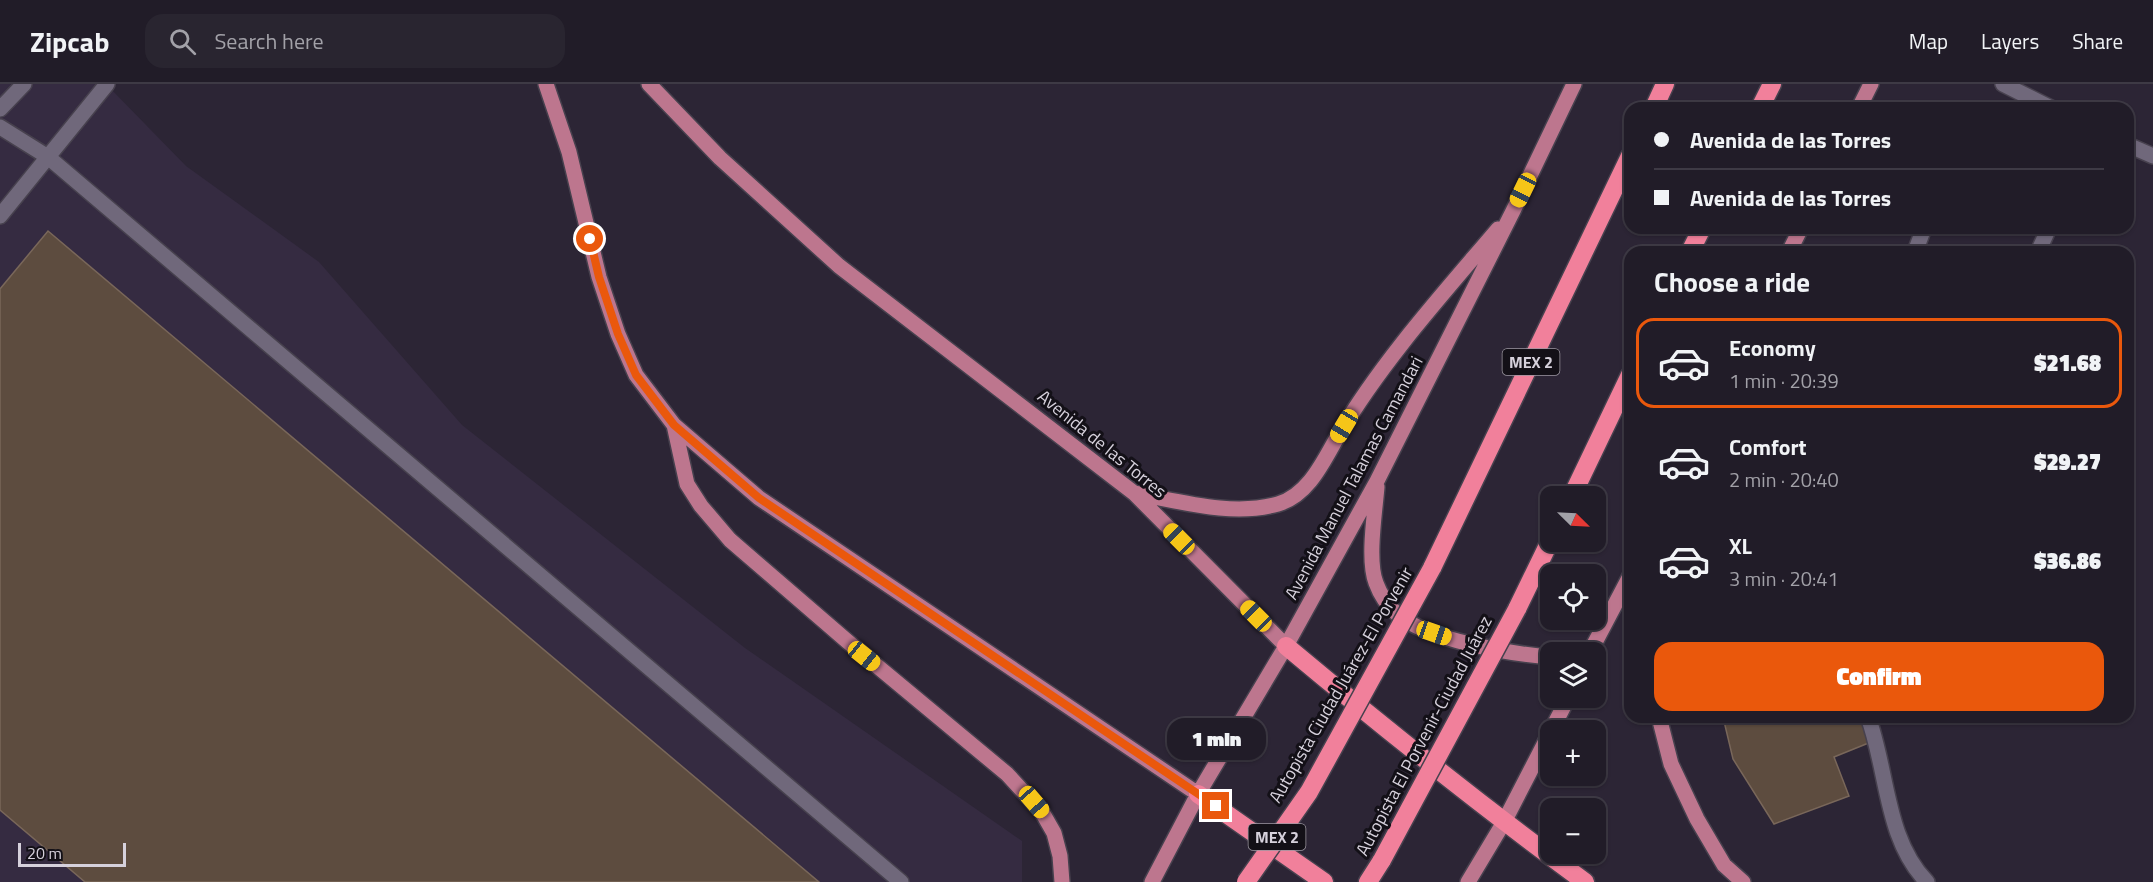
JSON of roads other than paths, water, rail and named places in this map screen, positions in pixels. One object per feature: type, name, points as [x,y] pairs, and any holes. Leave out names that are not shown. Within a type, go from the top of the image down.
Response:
[{"type":"highway","points":[[1657,102],[1665,84]]},
{"type":"highway","points":[[1763,102],[1772,84]]},
{"type":"highway","name":"Autopista Ciudad Juárez-El Porvenir","points":[[1246,882],[1309,792],[1432,568],[1624,168]]},
{"type":"highway","points":[[1577,486],[1624,388]]},
{"type":"highway","name":"Autopista El Porvenir-Ciudad Juárez","points":[[1368,882],[1517,609],[1545,552]]},
{"type":"highway","name":"Avenida de las Torres","points":[[1286,646],[1504,822],[1585,882]]},
{"type":"highway","points":[[1198,794],[1324,882]]},
{"type":"main road","points":[[546,84],[569,152],[599,277],[618,334],[636,375],[674,425],[759,498],[1198,794]]},
{"type":"main road","name":"Avenida de las Torres","points":[[649,84],[720,158],[839,266],[1134,493],[1286,646]]},
{"type":"main road","name":"Avenida Manuel Talamas Camandari","points":[[1152,882],[1198,794],[1286,646],[1377,481],[1513,211],[1574,84]]},
{"type":"main road","points":[[1862,102],[1871,84]]},
{"type":"main road","points":[[1134,493],[1243,509],[1278,504],[1296,496],[1310,482],[1367,389],[1513,211]]},
{"type":"main road","points":[[674,425],[687,484],[701,506],[730,540],[1007,774],[1042,812],[1054,833],[1060,856],[1062,882]]},
{"type":"main road","points":[[1377,481],[1372,554],[1375,582],[1383,598],[1397,614],[1422,629],[1447,637],[1540,656]]},
{"type":"main road","points":[[1595,642],[1624,587]]},
{"type":"main road","points":[[1468,882],[1504,822],[1563,708]]},
{"type":"main road","points":[[1661,723],[1671,764],[1697,819],[1724,865],[1743,882]]},
{"type":"lane","points":[[0,109],[24,84]]},
{"type":"lane","points":[[0,216],[107,84]]},
{"type":"lane","points":[[2003,84],[2039,102]]},
{"type":"lane","points":[[0,126],[48,157],[901,882]]},
{"type":"lane","points":[[2134,148],[2153,156]]},
{"type":"lane","points":[[1870,723],[1877,741],[1898,836],[1906,855],[1927,882]]}]
